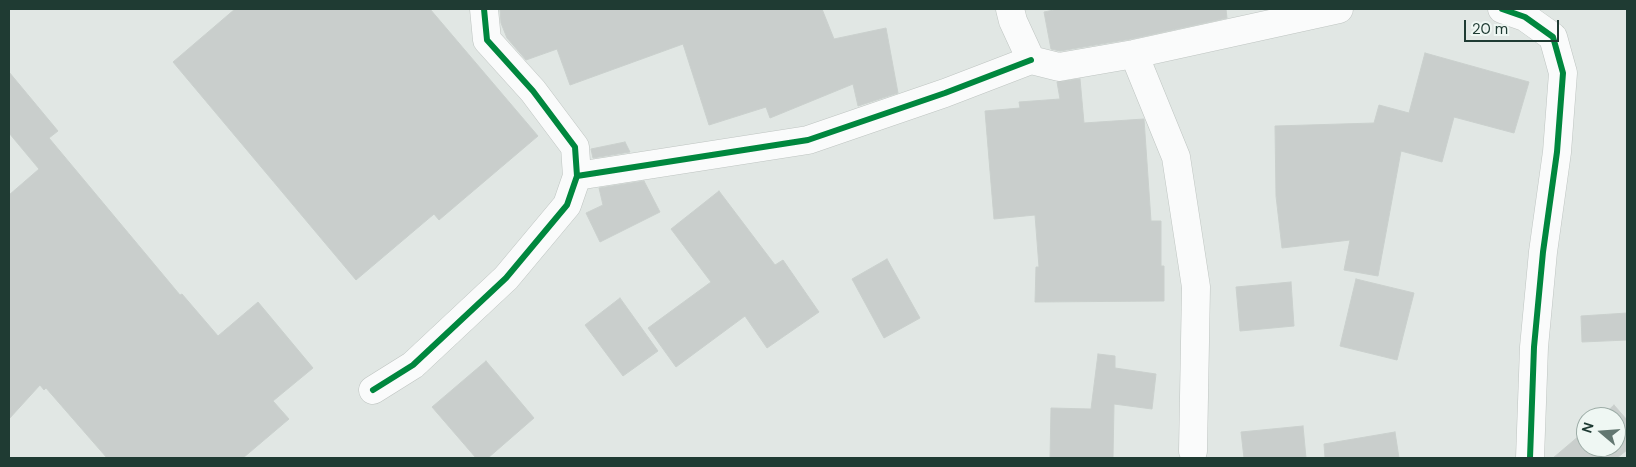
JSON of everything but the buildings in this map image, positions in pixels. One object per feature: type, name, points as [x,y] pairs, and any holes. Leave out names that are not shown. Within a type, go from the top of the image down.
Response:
[{"type":"street","points":[[373,390],[413,365],[506,278],[568,205],[578,176],[575,147],[533,91],[487,40],[484,9]]},
{"type":"street","points":[[1010,9],[1013,22],[1031,60]]},
{"type":"street","points":[[578,176],[808,140],[945,93],[1031,60],[1059,66],[1134,54],[1339,9]]},
{"type":"street","points":[[1502,9],[1525,17],[1553,37],[1563,73],[1557,152],[1543,252],[1534,347],[1530,458]]},
{"type":"street","points":[[1134,54],[1176,157],[1196,287],[1193,451]]},
{"type":"cycle path","points":[[373,390],[413,365],[506,278],[567,205],[577,176],[575,147],[533,91],[487,40],[484,9]]},
{"type":"cycle path","points":[[1502,9],[1525,17],[1553,37],[1563,73],[1557,152],[1543,252],[1534,347],[1530,458]]},
{"type":"cycle path","points":[[577,176],[808,140],[945,93],[1031,60]]}]
